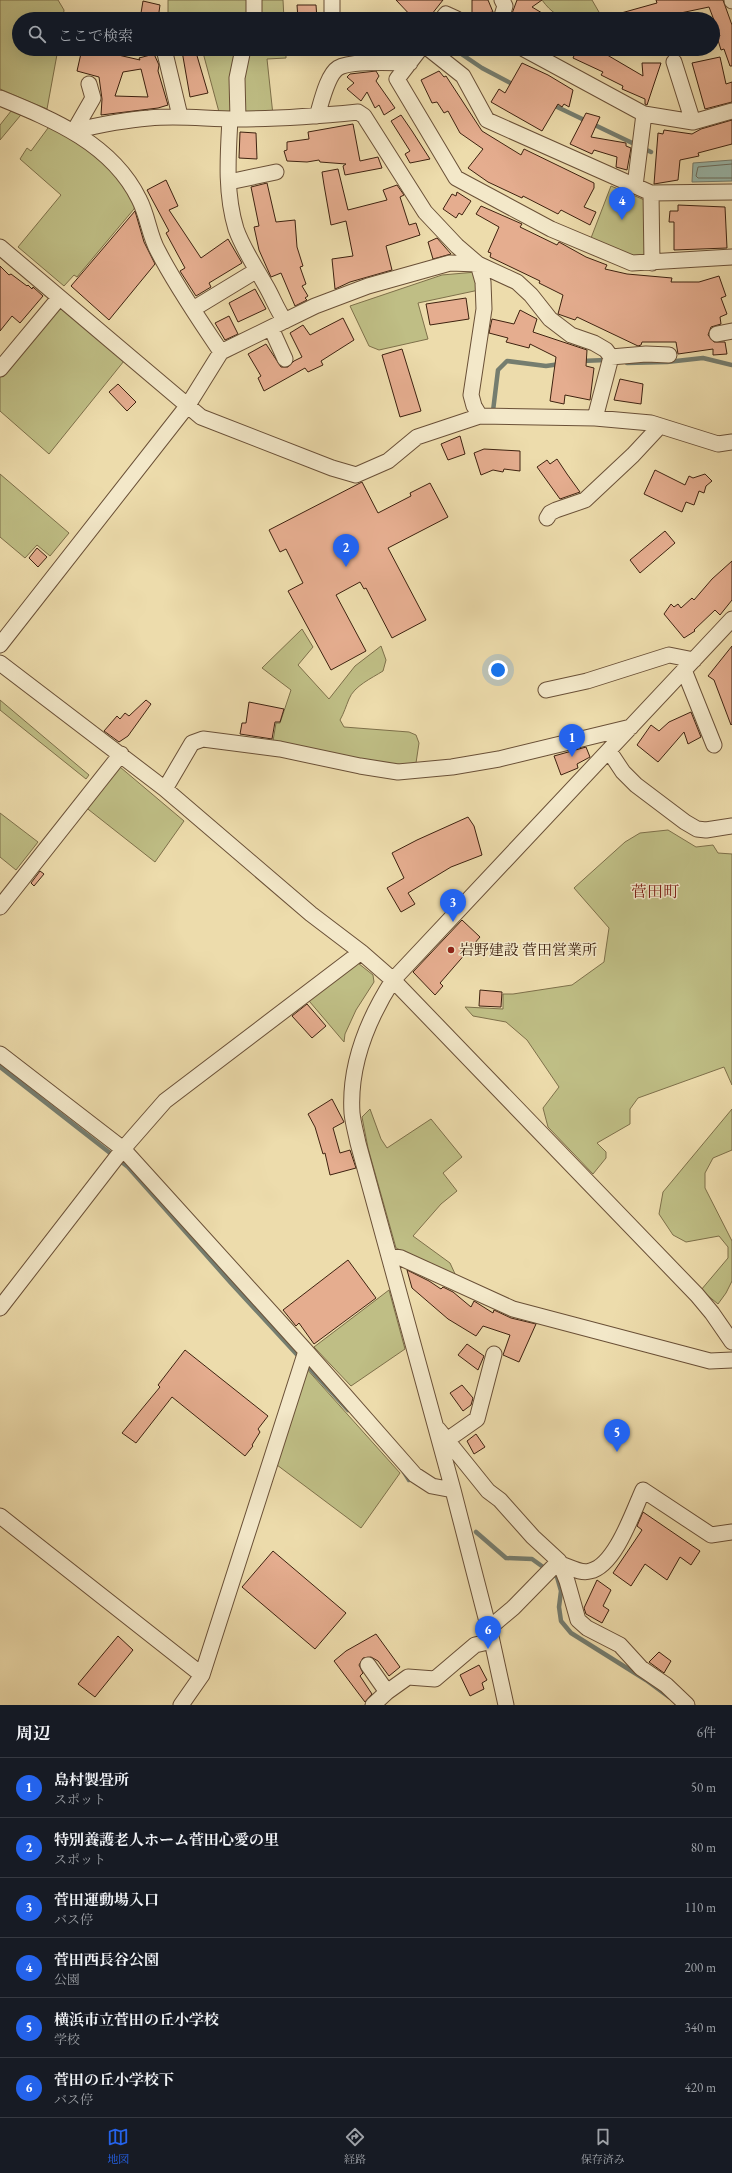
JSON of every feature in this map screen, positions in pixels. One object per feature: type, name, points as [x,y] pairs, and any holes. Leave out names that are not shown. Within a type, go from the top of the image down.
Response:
[{"type":"street","points":[[254,0],[254,12]]},
{"type":"street","points":[[332,0],[332,12]]},
{"type":"street","points":[[502,0],[506,6],[504,12]]},
{"type":"street","points":[[166,56],[180,116]]},
{"type":"street","points":[[242,56],[237,78],[229,182],[236,229],[248,255],[268,290],[276,310],[285,321]]},
{"type":"street","points":[[415,56],[397,79],[456,178],[551,229],[632,263],[732,257]]},
{"type":"street","points":[[438,56],[463,76],[487,120],[651,193],[732,192]]},
{"type":"street","points":[[537,56],[644,114],[693,122],[732,111]]},
{"type":"street","points":[[317,116],[331,77],[338,68],[370,62],[410,63]]},
{"type":"street","points":[[674,62],[693,122]]},
{"type":"street","points":[[74,130],[93,98],[89,84]]},
{"type":"street","points":[[0,98],[74,130],[104,153],[123,175],[140,200],[158,251],[193,310],[221,352]]},
{"type":"street","points":[[74,130],[123,120],[180,116],[234,119],[297,119],[358,112],[364,116],[425,212],[457,246],[478,264],[517,282],[531,295],[550,319],[570,335],[606,350],[611,357]]},
{"type":"street","points":[[635,186],[644,114]]},
{"type":"street","points":[[229,182],[276,172]]},
{"type":"street","points":[[651,193],[652,263]]},
{"type":"street","points":[[0,247],[201,417],[332,468],[356,475],[388,461],[417,437],[480,416],[594,418],[651,423],[718,444],[732,442]]},
{"type":"street","points":[[0,645],[188,405],[221,352],[315,306],[368,286],[450,262],[478,264]]},
{"type":"street","points":[[478,264],[483,282],[484,309],[471,395],[474,406],[480,416]]},
{"type":"street","points":[[193,310],[249,275]]},
{"type":"street","points":[[0,369],[59,298]]},
{"type":"street","points":[[271,328],[285,359]]},
{"type":"street","points":[[611,357],[669,355]]},
{"type":"street","points":[[594,418],[611,357]]},
{"type":"street","points":[[547,518],[550,513],[556,510],[585,500],[660,426]]},
{"type":"street","points":[[506,1705],[490,1635],[452,1490],[358,1143],[352,1114],[352,1093],[359,1055],[375,1010],[393,980],[732,620]]},
{"type":"street","points":[[546,690],[588,680],[669,655],[689,665],[714,745]]},
{"type":"street","points":[[0,663],[165,789],[311,914],[361,952],[393,980],[691,1289],[712,1313],[732,1342]]},
{"type":"street","points":[[165,789],[192,743],[203,739],[280,749],[360,766],[398,772],[452,767],[499,759],[631,728]]},
{"type":"street","points":[[609,751],[623,772],[636,785],[697,829],[713,830],[732,826]]},
{"type":"street","points":[[0,907],[121,754]]},
{"type":"street","points":[[0,1308],[123,1149],[165,1101],[361,952]]},
{"type":"street","points":[[0,1054],[123,1149],[306,1351],[415,1475],[432,1486],[452,1490]]},
{"type":"street","points":[[389,1256],[401,1258],[513,1309],[710,1362],[732,1360]]},
{"type":"street","points":[[181,1705],[202,1675],[306,1351]]},
{"type":"street","points":[[447,1440],[477,1419],[494,1354]]},
{"type":"street","points":[[433,1423],[488,1492],[500,1500],[533,1537],[559,1563],[580,1571],[591,1572],[607,1561],[614,1551],[644,1490],[711,1535],[732,1532]]},
{"type":"street","points":[[0,1516],[202,1675]]},
{"type":"street","points":[[373,1705],[408,1676],[435,1679],[474,1645],[490,1635],[513,1608],[559,1563]]},
{"type":"street","points":[[559,1563],[578,1620],[587,1628],[620,1645],[641,1668],[666,1685],[687,1705]]},
{"type":"street","points":[[368,1665],[387,1692]]},
{"type":"shaded area","points":[[0,0],[58,0],[64,12],[12,12],[12,56],[57,56],[47,109],[0,89]]},
{"type":"shaded area","points":[[168,0],[283,0],[284,12],[168,12]]},
{"type":"shaded area","points":[[542,0],[592,0],[599,12],[553,12]]},
{"type":"shaded area","points":[[204,56],[286,56],[286,58],[267,59],[273,115],[219,112]]},
{"type":"shaded area","points":[[15,106],[25,110],[0,140],[0,125]]},
{"type":"shaded area","points":[[51,124],[68,130],[113,170],[135,205],[134,209],[77,277],[74,275],[64,286],[18,247],[61,195],[20,159],[27,148],[31,151]]},
{"type":"shaded area","points":[[611,186],[647,201],[647,258],[631,257],[591,238]]},
{"type":"shaded area","points":[[476,272],[479,290],[418,303],[428,339],[379,350],[369,346],[350,306],[442,275]]},
{"type":"shaded area","points":[[59,305],[124,361],[49,454],[0,411],[0,376]]},
{"type":"shaded area","points":[[0,474],[69,533],[50,556],[37,545],[25,558],[0,537]]},
{"type":"shaded area","points":[[302,629],[313,647],[298,665],[329,699],[355,666],[381,646],[386,660],[383,671],[364,683],[351,694],[340,720],[344,727],[409,732],[416,735],[419,743],[416,763],[391,766],[273,741],[276,723],[280,723],[291,690],[262,668]]},
{"type":"shaded area","points":[[0,700],[89,775],[86,779],[0,710]]},
{"type":"shaded area","points":[[120,767],[184,821],[155,862],[84,806]]},
{"type":"shaded area","points":[[0,813],[38,842],[16,870],[0,857]]},
{"type":"shaded area","points":[[668,830],[696,847],[713,845],[718,853],[732,854],[732,1085],[724,1067],[638,1098],[630,1109],[630,1124],[597,1143],[606,1152],[606,1158],[593,1174],[548,1127],[543,1108],[559,1087],[527,1040],[506,1022],[473,1016],[465,1007],[503,1009],[503,994],[513,994],[572,985],[604,962],[609,928],[574,888],[625,842],[640,833]]},
{"type":"shaded area","points":[[353,959],[373,975],[374,982],[356,1010],[345,1034],[344,1042],[304,995]]},
{"type":"shaded area","points":[[370,1109],[381,1139],[387,1148],[431,1119],[462,1157],[443,1173],[457,1191],[441,1204],[413,1236],[450,1263],[456,1276],[396,1248],[368,1148],[362,1117]]},
{"type":"shaded area","points":[[732,1109],[732,1150],[713,1158],[705,1173],[705,1188],[732,1241],[732,1281],[718,1304],[701,1290],[728,1258],[728,1247],[719,1236],[686,1242],[673,1235],[659,1214],[663,1192]]},
{"type":"shaded area","points":[[389,1290],[405,1349],[351,1386],[314,1347]]},
{"type":"shaded area","points":[[305,1367],[400,1473],[361,1528],[273,1462]]},
{"type":"water","points":[[732,160],[732,181],[692,182],[693,163]]},
{"type":"building","points":[[396,0],[443,0],[434,12],[407,12]]},
{"type":"building","points":[[472,0],[488,0],[493,12],[472,12]]},
{"type":"building","points":[[517,0],[542,0],[532,7],[540,12],[513,12]]},
{"type":"building","points":[[656,0],[723,0],[732,25],[732,66],[730,66],[724,49],[721,50],[720,47],[720,12],[711,12],[709,7],[685,12],[625,12],[657,3]]},
{"type":"building","points":[[143,1],[160,5],[159,12],[141,12]]},
{"type":"building","points":[[297,5],[316,5],[316,12],[298,12]]},
{"type":"building","points":[[80,56],[123,56],[140,60],[139,58],[155,56],[159,65],[158,71],[168,105],[158,108],[101,115],[102,99],[99,77],[77,71]],"holes":[[[141,69],[148,97],[115,96],[123,72]]]},
{"type":"building","points":[[183,56],[197,56],[208,93],[190,97]]},
{"type":"building","points":[[574,56],[609,56],[643,76],[642,63],[661,63],[647,105],[645,104],[645,99],[622,89],[623,86],[601,75],[603,72],[573,58]]},
{"type":"building","points":[[720,57],[726,84],[732,82],[732,102],[705,109],[692,63]]},
{"type":"building","points":[[522,63],[548,75],[573,90],[569,107],[564,104],[562,107],[558,104],[542,131],[491,102],[499,89],[505,93]]},
{"type":"building","points":[[376,71],[379,76],[376,81],[395,108],[384,115],[379,105],[375,108],[367,92],[361,101],[347,89],[354,83],[347,77],[350,74]]},
{"type":"building","points":[[439,71],[444,77],[446,76],[482,131],[521,155],[524,149],[594,183],[594,188],[584,207],[596,212],[590,225],[561,210],[558,214],[523,196],[522,198],[488,182],[468,168],[483,149],[460,133],[448,111],[444,113],[437,102],[432,103],[421,80]]},
{"type":"building","points":[[586,113],[600,117],[591,137],[626,143],[626,146],[631,148],[627,170],[616,167],[617,157],[594,150],[592,154],[570,144]]},
{"type":"building","points":[[401,115],[430,159],[410,163],[405,154],[410,151],[391,121]]},
{"type":"building","points":[[732,120],[732,144],[698,153],[699,156],[680,160],[678,180],[654,184],[658,133],[663,134],[664,130],[692,134],[701,129]]},
{"type":"building","points":[[353,124],[360,161],[378,157],[382,168],[345,175],[343,166],[346,164],[320,162],[319,160],[307,162],[287,161],[284,151],[287,150],[287,142],[309,139],[308,132]]},
{"type":"building","points":[[240,132],[256,133],[257,159],[239,158]]},
{"type":"building","points":[[338,169],[348,210],[387,200],[383,190],[397,185],[404,195],[400,197],[409,225],[416,223],[420,235],[386,246],[392,270],[350,282],[335,289],[332,259],[353,256],[346,221],[331,225],[324,185],[322,172]]},
{"type":"building","points":[[166,180],[178,206],[169,210],[201,258],[228,239],[242,263],[209,283],[211,287],[196,296],[180,271],[185,268],[166,233],[169,231],[147,190]]},
{"type":"building","points":[[267,183],[276,222],[295,220],[297,247],[303,266],[300,267],[306,284],[302,286],[308,296],[305,298],[307,300],[295,306],[281,273],[271,277],[259,250],[254,227],[259,226],[251,187]]},
{"type":"building","points":[[457,192],[471,201],[462,215],[459,213],[456,218],[443,209],[452,194],[456,196]]},
{"type":"building","points":[[678,205],[725,207],[727,248],[674,250],[674,222],[669,222],[670,211],[678,211]]},
{"type":"building","points":[[481,206],[522,224],[520,227],[557,245],[559,242],[586,257],[607,265],[605,269],[627,274],[672,278],[671,282],[699,282],[719,276],[726,296],[721,298],[727,314],[720,317],[721,324],[711,327],[708,335],[714,342],[725,342],[727,354],[713,355],[713,349],[678,354],[676,342],[642,342],[641,345],[638,346],[577,317],[575,320],[558,314],[563,295],[539,283],[540,281],[490,257],[491,253],[488,252],[499,227],[476,214]]},
{"type":"building","points":[[135,211],[144,242],[155,264],[109,320],[71,286]]},
{"type":"building","points":[[437,238],[451,254],[433,259],[428,242]]},
{"type":"building","points":[[0,266],[9,275],[11,274],[32,289],[33,287],[43,296],[20,323],[12,316],[0,331]]},
{"type":"building","points":[[255,289],[266,309],[238,322],[229,303]]},
{"type":"building","points":[[466,298],[469,319],[430,325],[426,304]]},
{"type":"building","points":[[520,310],[537,319],[533,332],[587,350],[586,366],[594,368],[590,400],[565,395],[564,404],[550,401],[556,357],[530,344],[529,348],[506,342],[508,338],[489,333],[492,319],[514,324]]},
{"type":"building","points":[[229,316],[238,334],[225,340],[215,323]]},
{"type":"building","points":[[343,318],[354,340],[321,361],[323,365],[308,372],[305,368],[264,391],[258,378],[261,376],[248,354],[266,344],[281,367],[288,367],[294,361],[302,357],[290,333],[303,325],[310,335]]},
{"type":"building","points":[[402,349],[421,411],[400,417],[382,355]]},
{"type":"building","points":[[620,379],[643,384],[641,404],[614,400]]},
{"type":"building","points":[[118,384],[136,402],[127,411],[109,392]]},
{"type":"building","points":[[460,436],[465,454],[448,460],[441,444]]},
{"type":"building","points":[[484,449],[520,451],[520,471],[504,469],[503,472],[493,470],[481,475],[474,453]]},
{"type":"building","points":[[557,459],[580,492],[560,499],[537,467],[547,460],[550,464]]},
{"type":"building","points":[[655,470],[685,485],[689,476],[693,478],[705,474],[712,481],[706,486],[704,493],[699,491],[694,505],[686,502],[682,512],[644,494]]},
{"type":"building","points":[[362,482],[378,513],[411,496],[410,493],[430,483],[448,517],[388,548],[426,620],[392,638],[366,588],[364,589],[360,582],[336,595],[366,651],[331,670],[288,591],[303,583],[286,549],[280,552],[269,530]]},
{"type":"building","points":[[665,531],[675,543],[640,573],[630,560]]},
{"type":"building","points":[[37,548],[47,557],[38,567],[29,558]]},
{"type":"building","points":[[732,561],[732,600],[720,615],[715,610],[694,630],[695,631],[684,638],[664,614],[671,604],[674,607],[678,604],[681,608],[692,598],[694,600],[712,579]]},
{"type":"building","points":[[732,646],[731,725],[714,680],[708,676]]},
{"type":"building","points":[[146,700],[151,704],[128,736],[119,742],[104,731],[117,716],[120,719],[125,713],[129,716]]},
{"type":"building","points":[[249,702],[284,709],[280,722],[275,722],[272,739],[240,734],[242,723],[246,723]]},
{"type":"building","points":[[691,712],[701,737],[688,744],[684,732],[658,762],[637,745],[651,725],[659,731],[669,722]]},
{"type":"building","points":[[586,747],[590,757],[577,764],[578,768],[561,775],[554,756]]},
{"type":"building","points":[[468,817],[474,826],[482,855],[451,867],[408,893],[415,904],[401,912],[387,888],[404,878],[392,853]]},
{"type":"building","points":[[40,871],[44,874],[34,886],[31,883]]},
{"type":"building","name":"岩野建設 菅田営業所","points":[[462,920],[480,937],[440,983],[443,986],[435,995],[413,972]]},
{"type":"building","points":[[480,990],[502,992],[501,1007],[479,1006]]},
{"type":"building","points":[[307,1004],[326,1026],[312,1038],[292,1016]]},
{"type":"building","points":[[332,1099],[344,1122],[333,1128],[340,1153],[350,1150],[356,1168],[330,1175],[325,1153],[323,1154],[315,1127],[308,1114]]},
{"type":"building","points":[[348,1260],[376,1298],[314,1344],[299,1323],[296,1326],[283,1310]]},
{"type":"building","points":[[407,1270],[441,1289],[443,1287],[453,1292],[471,1307],[474,1301],[493,1313],[494,1310],[511,1318],[536,1324],[519,1362],[503,1355],[510,1335],[483,1326],[476,1336],[448,1319],[412,1288]]},
{"type":"building","points":[[467,1344],[484,1356],[478,1370],[458,1355]]},
{"type":"building","points":[[185,1350],[268,1416],[258,1429],[260,1432],[252,1445],[253,1446],[245,1456],[172,1397],[136,1443],[122,1433],[160,1387],[158,1385]]},
{"type":"building","points":[[462,1385],[473,1398],[471,1405],[463,1411],[450,1393]]},
{"type":"building","points":[[476,1434],[485,1447],[474,1454],[467,1441]]},
{"type":"building","points":[[643,1512],[700,1551],[691,1565],[680,1557],[667,1580],[645,1564],[631,1586],[613,1573],[642,1530],[637,1526]]},
{"type":"building","points":[[273,1551],[346,1613],[315,1649],[242,1587]]},
{"type":"building","points":[[597,1580],[611,1590],[603,1606],[609,1610],[602,1623],[586,1614],[584,1608]]},
{"type":"building","points":[[376,1634],[400,1667],[389,1676],[378,1661],[371,1657],[363,1658],[359,1665],[363,1673],[360,1676],[372,1694],[365,1702],[334,1661],[346,1651]]},
{"type":"building","points":[[118,1636],[133,1650],[95,1697],[78,1684]]},
{"type":"building","points":[[659,1652],[671,1661],[664,1673],[649,1662]]},
{"type":"building","points":[[479,1665],[487,1680],[482,1683],[484,1689],[470,1696],[460,1675]]},
{"type":"waterway","points":[[464,56],[482,68],[516,86]]},
{"type":"waterway","points":[[551,104],[651,152]]},
{"type":"waterway","points":[[627,363],[667,362],[703,358],[732,365]]},
{"type":"waterway","points":[[581,361],[606,360]]},
{"type":"waterway","points":[[493,411],[498,370],[507,361],[546,366],[560,364]]},
{"type":"waterway","points":[[0,1067],[128,1167],[231,1283],[348,1410]]},
{"type":"waterway","points":[[404,1472],[409,1480]]},
{"type":"waterway","points":[[476,1532],[506,1558],[532,1559],[557,1577],[561,1591],[559,1607],[561,1621],[571,1633],[646,1680],[669,1697]]},
{"type":"place","name":"菅田西長谷公園","points":[[622,220]]},
{"type":"place","name":"特別養護老人ホーム菅田心愛の里","points":[[346,567]]},
{"type":"place","name":"島村製畳所","points":[[572,757]]},
{"type":"place","name":"菅田運動場入口","points":[[453,922]]},
{"type":"place","name":"岩野建設 菅田営業所","points":[[451,950]]},
{"type":"place","name":"横浜市立菅田の丘小学校","points":[[617,1452]]},
{"type":"place","name":"菅田の丘小学校下","points":[[488,1649]]},
{"type":"district","name":"菅田町","points":[[655,891]]}]
